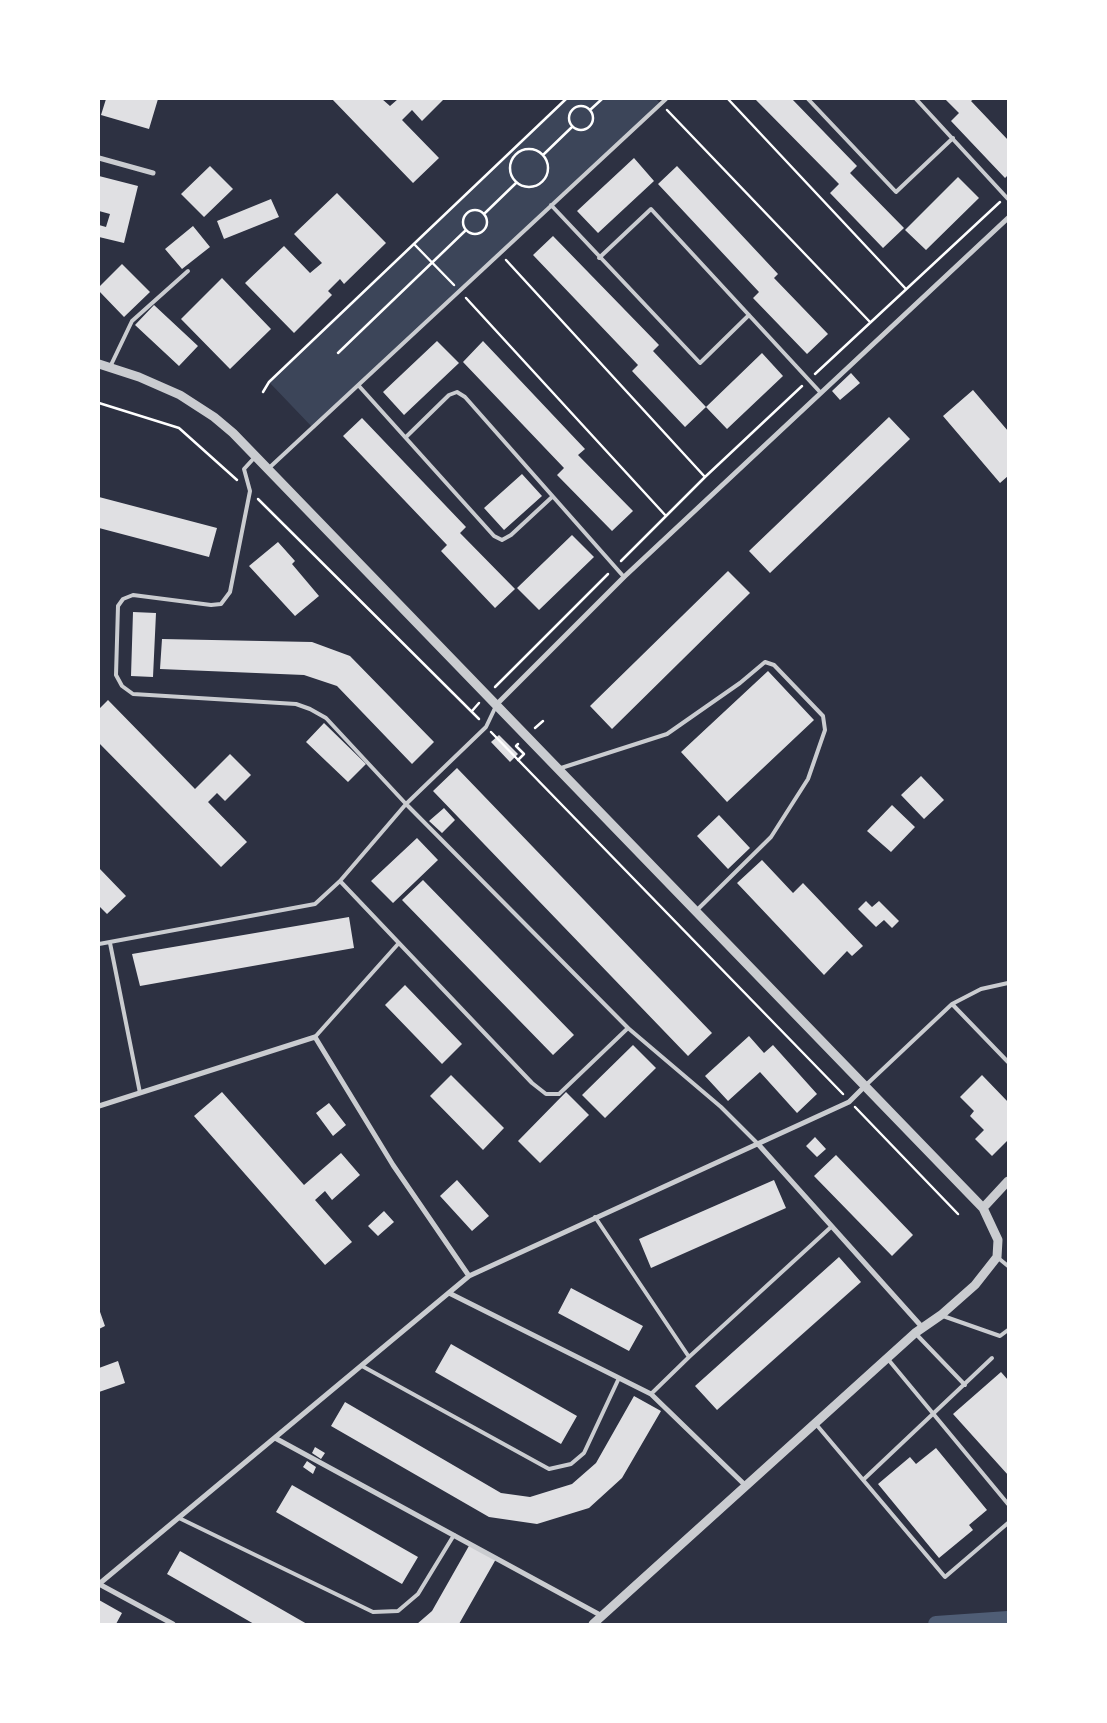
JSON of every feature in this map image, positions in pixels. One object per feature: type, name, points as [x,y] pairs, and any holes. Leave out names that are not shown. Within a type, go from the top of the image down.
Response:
[{"type":"street","points":[[99,158],[153,173]]},
{"type":"street","points":[[496,706],[624,578],[820,392],[1008,218]]},
{"type":"street","points":[[99,364],[167,389],[194,403],[224,425],[269,468],[486,696],[983,1208],[998,1240],[996,1257],[975,1284],[887,1358],[593,1624]]},
{"type":"street","points":[[99,1106],[316,1037],[392,1165],[469,1276]]},
{"type":"street","points":[[173,1624],[99,1584],[469,1276],[850,1102],[864,1087]]},
{"type":"street","points":[[758,1144],[919,1330]]},
{"type":"street","points":[[983,1208],[1008,1181]]},
{"type":"street","points":[[449,1293],[652,1394],[746,1486]]},
{"type":"street","points":[[275,1438],[603,1616]]},
{"type":"lane","points":[[269,468],[666,99]]},
{"type":"lane","points":[[808,99],[896,192],[953,138]]},
{"type":"lane","points":[[916,99],[1007,198]]},
{"type":"lane","points":[[551,206],[700,362],[749,315]]},
{"type":"lane","points":[[599,258],[652,209],[820,392]]},
{"type":"lane","points":[[110,368],[132,321],[188,272]]},
{"type":"lane","points":[[359,386],[494,536],[502,540],[511,535],[552,497]]},
{"type":"lane","points":[[406,437],[449,395],[457,392],[465,398],[624,578]]},
{"type":"lane","points":[[256,456],[244,469],[250,491],[230,592],[221,604],[211,605],[133,595],[123,599],[118,606],[116,675],[122,686],[133,694],[296,704],[326,718],[406,804],[628,1028],[721,1107],[758,1144]]},
{"type":"lane","points":[[557,769],[667,734],[740,683],[765,662],[774,665],[823,716],[825,730],[808,779],[771,837],[695,912]]},
{"type":"lane","points":[[99,944],[315,904],[340,881],[406,804],[486,727],[496,706]]},
{"type":"lane","points":[[340,881],[532,1083],[546,1094],[559,1094],[628,1028]]},
{"type":"lane","points":[[110,943],[140,1093]]},
{"type":"lane","points":[[316,1037],[398,944]]},
{"type":"lane","points":[[864,1087],[952,1004],[981,989],[1008,983]]},
{"type":"lane","points":[[952,1004],[1008,1062]]},
{"type":"lane","points":[[596,1217],[689,1357]]},
{"type":"lane","points":[[652,1394],[689,1357],[831,1227]]},
{"type":"lane","points":[[996,1257],[1008,1266]]},
{"type":"lane","points":[[940,1315],[1000,1336],[1008,1330]]},
{"type":"lane","points":[[919,1330],[965,1385]]},
{"type":"lane","points":[[887,1358],[1008,1504]]},
{"type":"lane","points":[[863,1480],[934,1415],[992,1358]]},
{"type":"lane","points":[[362,1366],[549,1469],[571,1464],[584,1453],[619,1378]]},
{"type":"lane","points":[[815,1423],[945,1577],[1008,1524]]},
{"type":"lane","points":[[179,1518],[372,1612],[398,1611],[418,1594],[454,1535]]},
{"type":"path","points":[[263,392],[269,382],[566,99]]},
{"type":"path","points":[[590,110],[602,99]]},
{"type":"path","points":[[728,99],[905,288]]},
{"type":"path","points":[[661,104],[870,322]]},
{"type":"path","points":[[584,106],[590,110],[593,117],[592,124],[587,129],[581,131],[572,127],[568,116],[572,109],[584,106]]},
{"type":"path","points":[[544,155],[572,127]]},
{"type":"path","points":[[529,149],[537,150],[544,155],[549,168],[545,180],[534,187],[527,188],[516,183],[511,175],[510,168],[516,154],[529,149]]},
{"type":"path","points":[[484,214],[516,183]]},
{"type":"path","points":[[472,712],[705,477],[905,288],[1007,198]]},
{"type":"path","points":[[478,210],[484,214],[487,221],[486,228],[482,233],[475,235],[466,230],[462,220],[466,213],[478,210]]},
{"type":"path","points":[[338,353],[433,264],[466,230]]},
{"type":"path","points":[[414,244],[459,290],[666,516]]},
{"type":"path","points":[[500,253],[705,477]]},
{"type":"path","points":[[99,403],[179,428],[250,491],[472,712],[958,1214]]},
{"type":"shaded area","points":[[566,99],[656,99],[661,104],[459,290],[314,429],[269,382]]},
{"type":"building","points":[[106,99],[158,99],[149,129],[101,115]]},
{"type":"building","points":[[332,99],[382,99],[390,106],[398,99],[444,99],[422,121],[412,110],[402,120],[439,158],[413,183]]},
{"type":"building","points":[[755,99],[792,99],[857,166],[850,173],[904,228],[883,248],[830,193],[839,184]]},
{"type":"building","points":[[945,99],[974,99],[971,101],[1008,140],[1008,175],[1005,178],[951,121],[959,113]]},
{"type":"building","points":[[634,158],[654,181],[598,233],[577,211]]},
{"type":"building","points":[[210,166],[233,189],[204,217],[181,194]]},
{"type":"building","points":[[677,166],[778,274],[774,278],[828,334],[807,354],[753,298],[759,292],[658,184]]},
{"type":"building","points":[[99,176],[138,186],[124,243],[99,237],[99,225],[106,227],[110,214],[99,211]]},
{"type":"building","points":[[958,177],[979,198],[926,250],[905,230]]},
{"type":"building","points":[[337,193],[386,243],[344,284],[340,279],[328,291],[332,295],[294,333],[245,283],[284,246],[310,273],[322,263],[294,234]]},
{"type":"building","points":[[271,199],[279,217],[224,239],[217,221]]},
{"type":"building","points":[[193,226],[210,247],[182,269],[165,249]]},
{"type":"building","points":[[553,236],[659,345],[653,351],[706,407],[685,427],[632,371],[638,365],[533,255]]},
{"type":"building","points":[[122,264],[150,292],[124,317],[99,291],[99,287]]},
{"type":"building","points":[[222,278],[271,329],[230,369],[181,319]]},
{"type":"building","points":[[154,305],[198,346],[179,366],[135,325]]},
{"type":"building","points":[[437,341],[459,363],[404,415],[383,392]]},
{"type":"building","points":[[483,341],[585,449],[578,455],[633,511],[612,531],[557,475],[564,468],[463,362]]},
{"type":"building","points":[[762,353],[783,376],[727,429],[706,407]]},
{"type":"building","points":[[851,373],[860,383],[840,400],[832,391]]},
{"type":"building","points":[[973,390],[1008,431],[1008,476],[1000,483],[943,416]]},
{"type":"building","points":[[889,417],[910,439],[770,573],[749,551]]},
{"type":"building","points":[[362,418],[466,527],[460,533],[515,589],[495,608],[441,551],[447,545],[343,436]]},
{"type":"building","points":[[522,474],[542,496],[504,530],[484,508]]},
{"type":"building","points":[[99,497],[217,528],[209,557],[99,528]]},
{"type":"building","points":[[572,535],[594,557],[539,610],[517,588]]},
{"type":"building","points":[[278,542],[295,561],[292,564],[319,596],[295,616],[249,566]]},
{"type":"building","points":[[728,571],[750,593],[612,729],[590,706]]},
{"type":"building","points":[[133,612],[156,613],[153,677],[131,676]]},
{"type":"building","points":[[162,639],[312,642],[350,656],[434,742],[412,764],[337,686],[304,675],[160,669]]},
{"type":"building","points":[[768,671],[814,720],[727,802],[681,752]]},
{"type":"building","points":[[108,700],[195,789],[230,754],[251,775],[225,801],[217,793],[208,802],[247,842],[221,867],[99,743],[99,709]]},
{"type":"building","points":[[324,723],[366,764],[348,782],[306,742]]},
{"type":"building","points":[[499,735],[518,754],[510,762],[491,742]]},
{"type":"building","points":[[457,768],[712,1033],[688,1056],[433,791]]},
{"type":"building","points":[[921,776],[944,800],[924,819],[901,795]]},
{"type":"building","points":[[892,805],[915,827],[891,852],[867,831]]},
{"type":"building","points":[[444,808],[455,820],[442,833],[429,821]]},
{"type":"building","points":[[719,815],[750,848],[728,869],[697,836]]},
{"type":"building","points":[[417,838],[438,860],[393,903],[371,881]]},
{"type":"building","points":[[762,860],[793,893],[803,883],[863,946],[852,956],[847,951],[824,975],[737,883]]},
{"type":"building","points":[[99,868],[126,896],[107,914],[99,906]]},
{"type":"building","points":[[423,880],[574,1035],[553,1055],[402,900]]},
{"type":"building","points":[[866,901],[872,907],[879,901],[899,921],[892,928],[884,920],[876,927],[858,909]]},
{"type":"building","points":[[349,917],[354,948],[140,986],[132,954]]},
{"type":"building","points":[[405,985],[462,1044],[442,1064],[385,1005]]},
{"type":"building","points":[[749,1036],[764,1053],[773,1045],[817,1094],[797,1113],[760,1072],[728,1101],[705,1076]]},
{"type":"building","points":[[633,1045],[656,1068],[605,1118],[582,1095]]},
{"type":"building","points":[[451,1075],[504,1128],[483,1150],[430,1096]]},
{"type":"building","points":[[982,1075],[1008,1102],[1008,1140],[992,1156],[975,1139],[984,1130],[970,1116],[974,1111],[960,1097]]},
{"type":"building","points":[[222,1092],[304,1185],[341,1153],[360,1175],[332,1200],[325,1191],[315,1200],[352,1242],[325,1265],[194,1116]]},
{"type":"building","points":[[566,1092],[589,1115],[540,1163],[518,1141]]},
{"type":"building","points":[[329,1103],[346,1125],[333,1136],[316,1113]]},
{"type":"building","points":[[815,1137],[826,1149],[817,1157],[806,1146]]},
{"type":"building","points":[[836,1155],[913,1235],[892,1256],[814,1176]]},
{"type":"building","points":[[457,1180],[489,1216],[472,1231],[440,1196]]},
{"type":"building","points":[[774,1180],[786,1208],[651,1268],[639,1239]]},
{"type":"building","points":[[384,1211],[394,1222],[378,1236],[368,1226]]},
{"type":"building","points":[[839,1257],[861,1282],[717,1410],[695,1386]]},
{"type":"building","points":[[571,1288],[643,1326],[629,1351],[558,1313]]},
{"type":"building","points":[[99,1309],[105,1326],[99,1329]]},
{"type":"building","points":[[451,1344],[577,1416],[561,1444],[435,1372]]},
{"type":"building","points":[[118,1361],[125,1383],[99,1392],[99,1368]]},
{"type":"building","points":[[1001,1372],[1008,1380],[1008,1475],[953,1414]]},
{"type":"building","points":[[634,1396],[661,1411],[622,1478],[589,1508],[537,1524],[489,1517],[331,1426],[345,1402],[501,1493],[530,1497],[572,1484],[596,1463]]},
{"type":"building","points":[[315,1447],[325,1453],[321,1459],[312,1453]]},
{"type":"building","points":[[936,1448],[987,1510],[969,1525],[973,1530],[939,1558],[878,1484],[910,1457],[916,1464]]},
{"type":"building","points":[[307,1461],[316,1467],[313,1474],[303,1467]]},
{"type":"building","points":[[292,1485],[418,1557],[402,1584],[276,1512]]},
{"type":"building","points":[[470,1544],[496,1559],[459,1624],[417,1624],[432,1611]]},
{"type":"building","points":[[180,1551],[307,1624],[254,1624],[167,1574]]},
{"type":"building","points":[[99,1600],[122,1613],[116,1624],[99,1624]]},
{"type":"waterway","points":[[936,1624],[1008,1619]]}]
